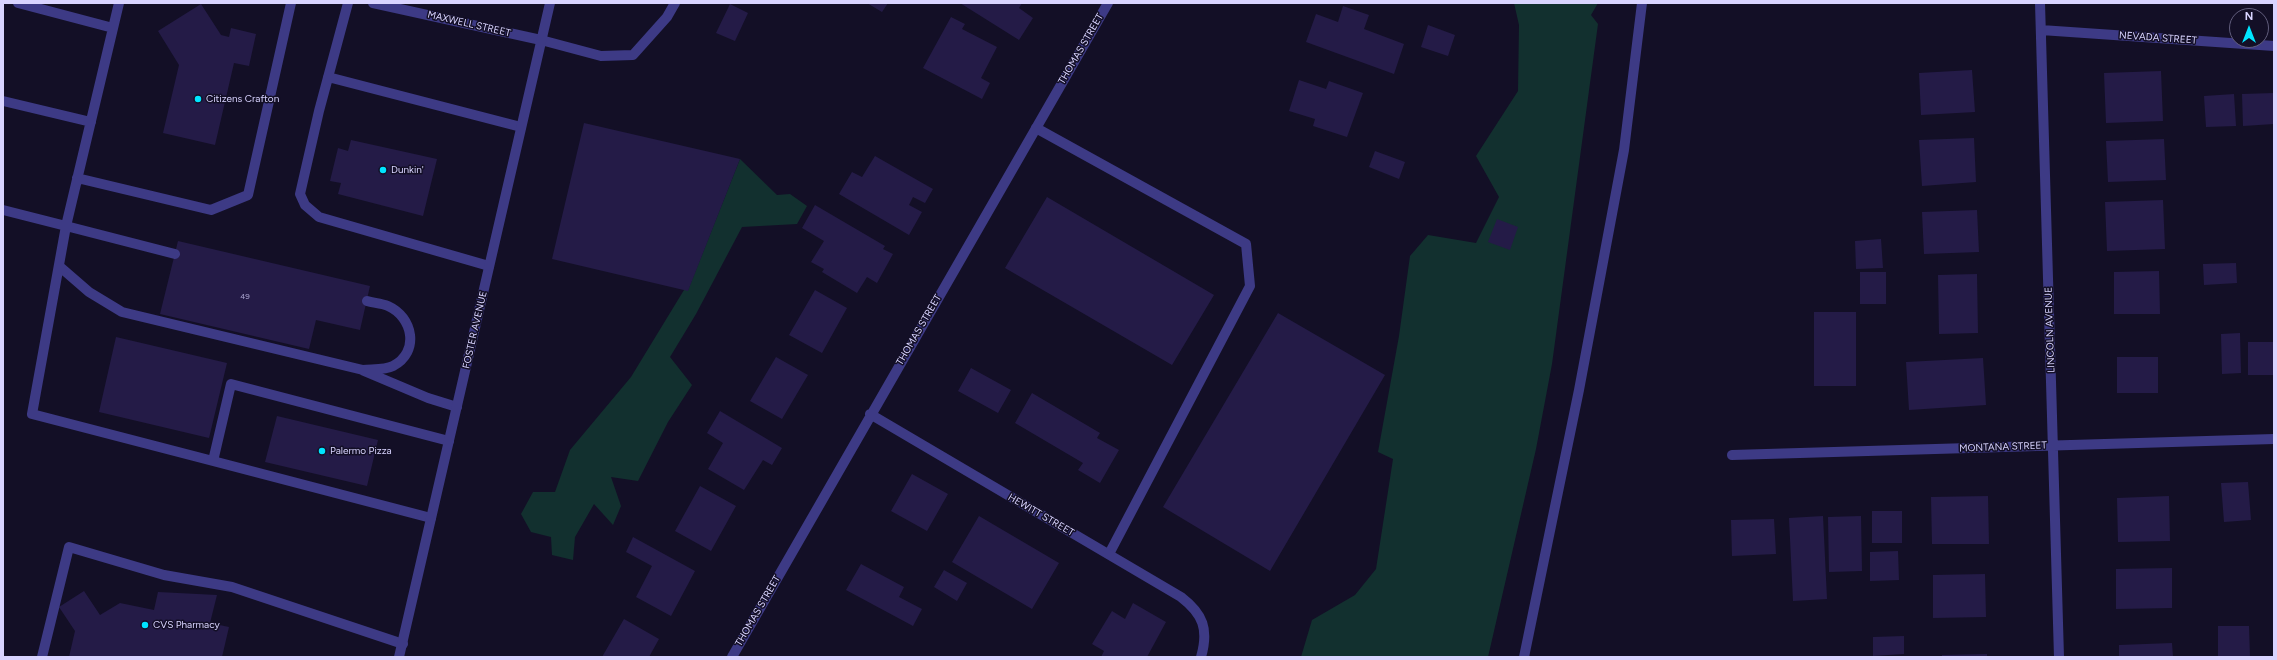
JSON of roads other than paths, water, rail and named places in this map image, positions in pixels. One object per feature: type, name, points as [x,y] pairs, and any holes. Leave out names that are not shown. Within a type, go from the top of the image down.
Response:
[{"type":"street","points":[[18,3],[113,28]]},
{"type":"street","points":[[119,3],[66,226],[32,414],[431,518]]},
{"type":"street","points":[[77,178],[210,210],[248,195],[291,3]]},
{"type":"street","points":[[348,3],[328,77],[300,194],[305,205],[319,217],[489,266]]},
{"type":"street","name":"MAXWELL STREET","points":[[373,3],[541,40],[601,56],[633,55],[667,17],[675,3]]},
{"type":"street","name":"FOSTER AVENUE","points":[[399,657],[550,3]]},
{"type":"street","name":"THOMAS STREET","points":[[732,657],[870,414],[1108,3]]},
{"type":"street","points":[[1524,657],[1578,390],[1624,150],[1642,3]]},
{"type":"street","name":"LINCOLN AVENUE","points":[[2040,3],[2059,657]]},
{"type":"street","name":"NEVADA STREET","points":[[2041,30],[2274,46]]},
{"type":"street","points":[[328,77],[521,127]]},
{"type":"street","points":[[3,101],[91,122]]},
{"type":"street","points":[[1036,128],[1246,244],[1250,286],[1109,554]]},
{"type":"street","points":[[3,210],[175,254]]},
{"type":"street","points":[[59,266],[89,292],[122,312],[363,370],[428,398],[457,407]]},
{"type":"street","points":[[363,370],[393,366],[406,354],[412,338],[406,320],[388,306],[366,301]]},
{"type":"street","points":[[213,461],[231,384],[449,441]]},
{"type":"street","name":"HEWITT STREET","points":[[870,414],[1109,554],[1181,597],[1196,608],[1203,623],[1204,648],[1201,657]]},
{"type":"street","name":"MONTANA STREET","points":[[1732,455],[2274,439]]},
{"type":"street","points":[[42,657],[69,547],[164,575],[232,587],[403,644]]},
{"type":"place","name":"Citizens Crafton","points":[[198,99]]},
{"type":"place","name":"Dunkin'","points":[[383,170]]},
{"type":"place","name":"Palermo Pizza","points":[[322,451]]},
{"type":"place","name":"CVS Pharmacy","points":[[145,625]]}]
